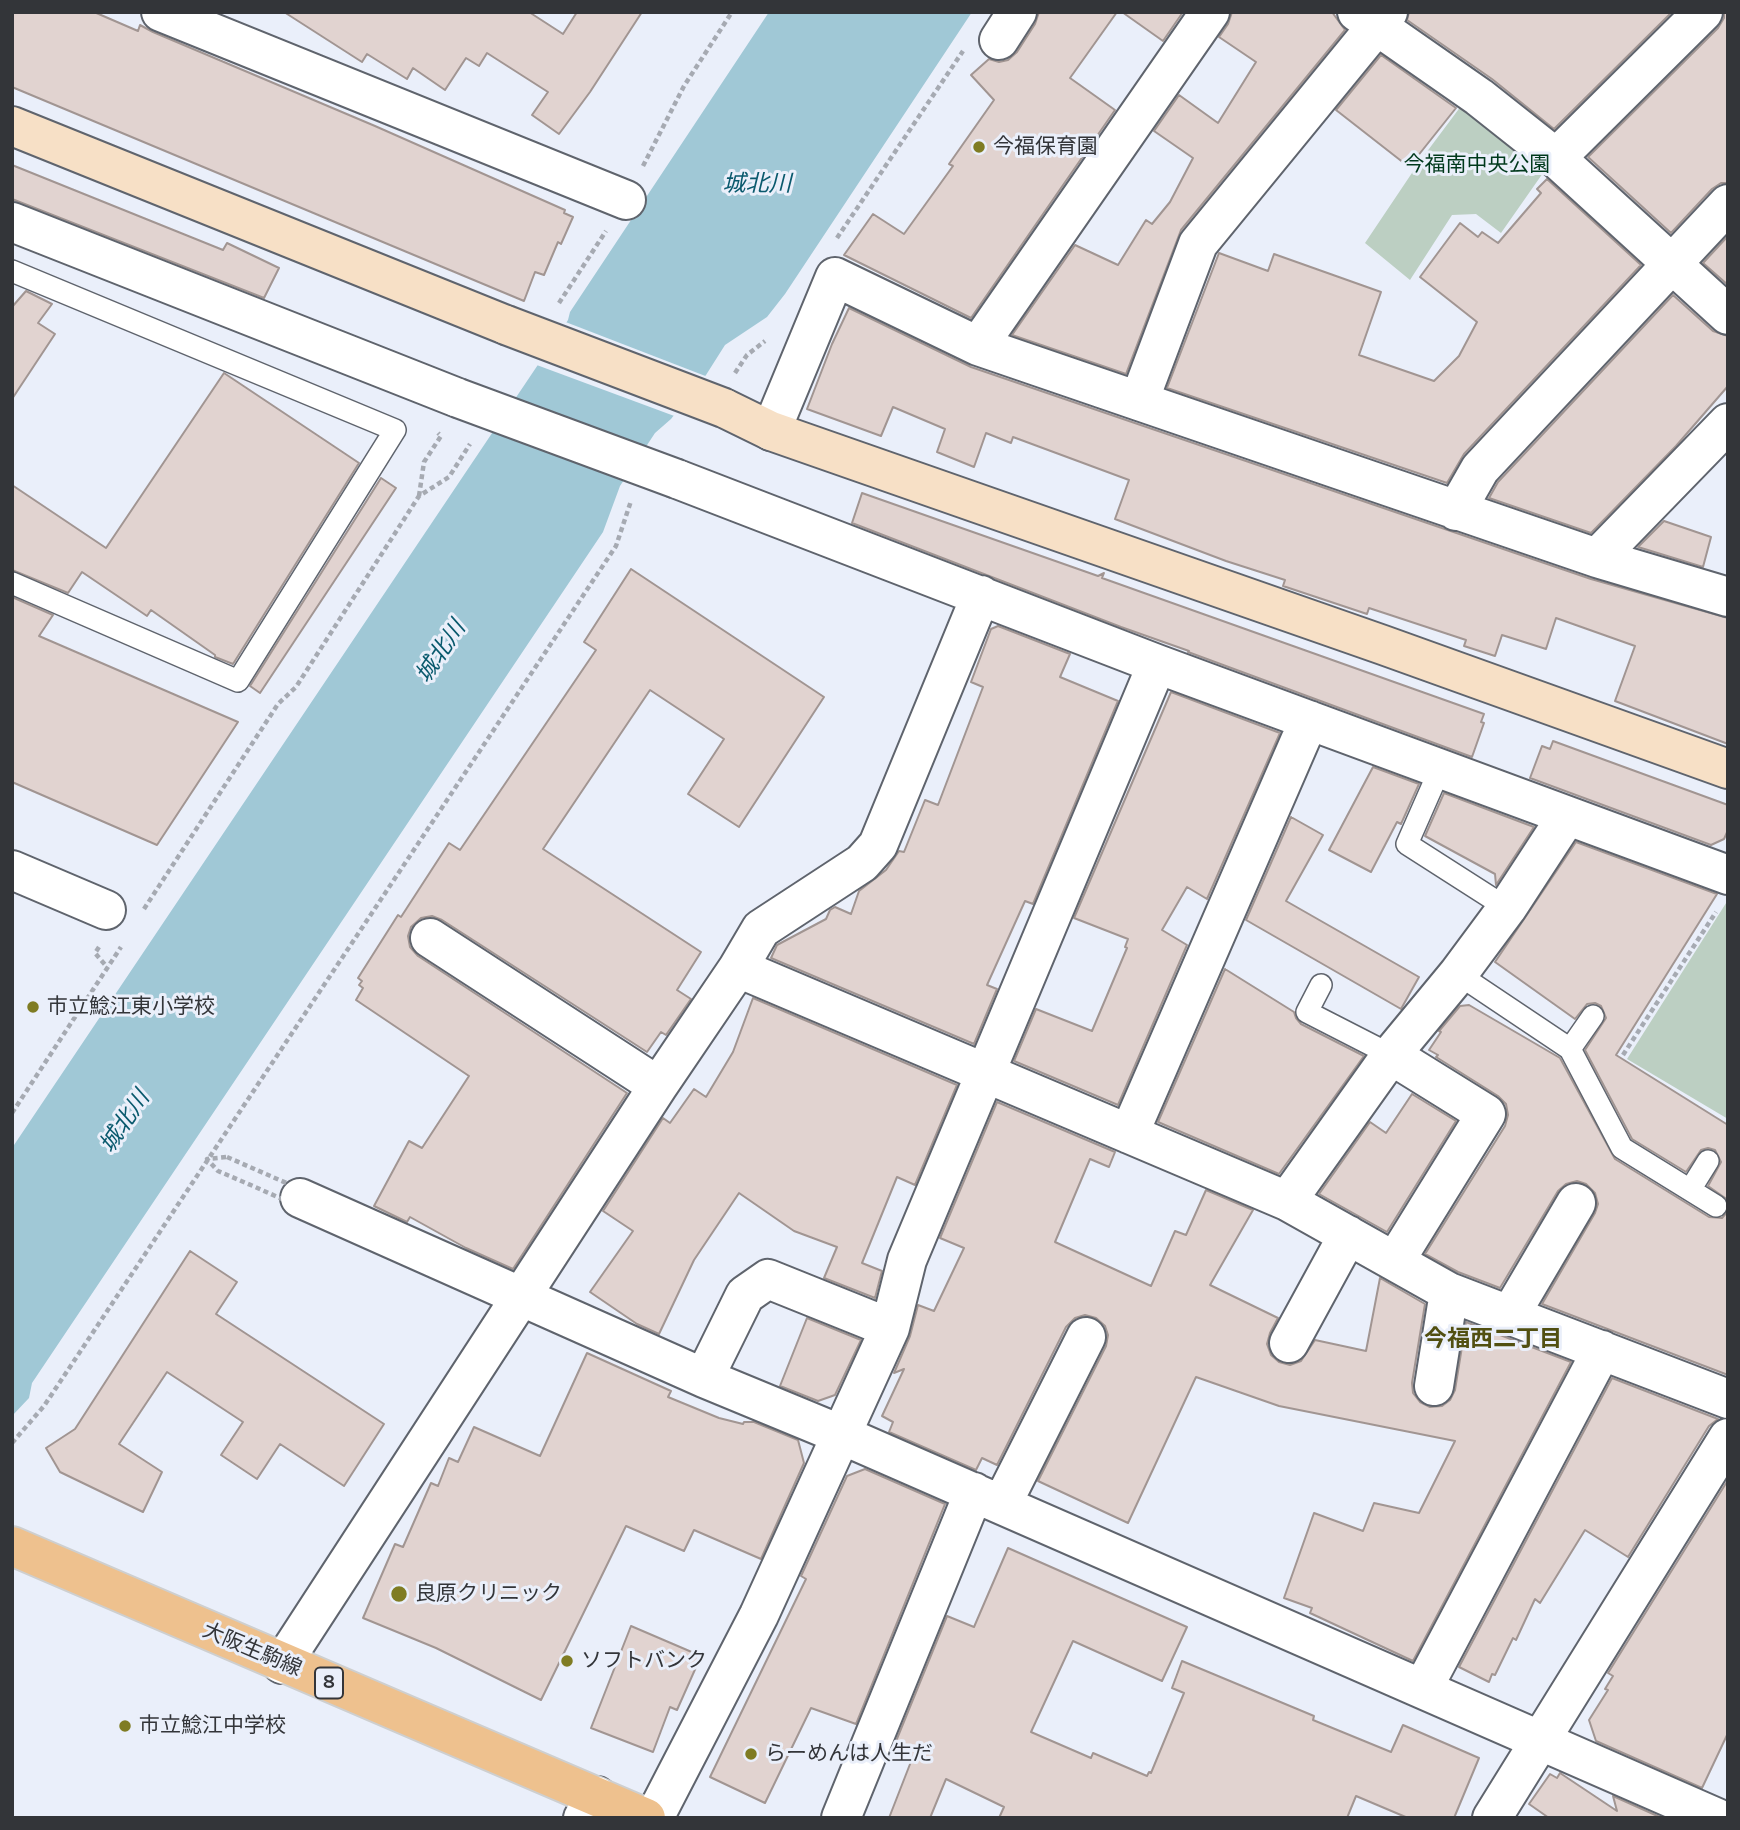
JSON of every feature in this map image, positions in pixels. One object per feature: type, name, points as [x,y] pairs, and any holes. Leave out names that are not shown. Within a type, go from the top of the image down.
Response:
[{"type":"main road","name":"大阪生駒線","points":[[12,1546],[282,1664],[590,1807],[646,1818]]},
{"type":"street","points":[[161,12],[626,200]]},
{"type":"street","points":[[978,346],[1210,12]]},
{"type":"street","points":[[1556,158],[1703,12]]},
{"type":"street","points":[[1139,401],[1198,244],[1374,17],[1556,158],[1728,315]]},
{"type":"street","points":[[12,126],[506,325],[729,392],[771,431],[1728,769]]},
{"type":"street","points":[[1457,511],[1480,469],[1728,204]]},
{"type":"street","points":[[12,222],[458,398],[677,479],[1157,664],[1567,816],[1726,882]]},
{"type":"street","points":[[771,431],[835,277],[978,346],[1597,558],[1728,597]]},
{"type":"street","points":[[1597,558],[1728,423]]},
{"type":"street","points":[[282,1664],[761,929],[862,863],[878,845],[981,595]]},
{"type":"street","points":[[654,1818],[758,1615],[890,1328],[907,1259],[1157,664]]},
{"type":"street","points":[[1129,1134],[1309,720]]},
{"type":"street","points":[[1287,1201],[1391,1055],[1458,974],[1507,908],[1567,816]]},
{"type":"street","points":[[12,870],[124,911]]},
{"type":"street","points":[[430,938],[658,1086]]},
{"type":"street","points":[[738,968],[1287,1201],[1449,1292],[1728,1399]]},
{"type":"street","points":[[1391,1055],[1486,1114],[1395,1261]]},
{"type":"street","points":[[300,1198],[704,1378],[842,1434],[1717,1818]]},
{"type":"street","points":[[1510,1315],[1576,1203]]},
{"type":"street","points":[[1289,1343],[1348,1235]]},
{"type":"street","points":[[704,1378],[745,1295],[768,1279],[890,1328]]},
{"type":"street","points":[[1434,1386],[1449,1292]]},
{"type":"street","points":[[841,1818],[988,1498],[1086,1337]]},
{"type":"street","points":[[1423,1688],[1602,1350]]},
{"type":"street","points":[[1492,1818],[1728,1438]]},
{"type":"lane","points":[[12,271],[395,430],[238,681],[12,583]]},
{"type":"lane","points":[[1440,769],[1406,844],[1507,908]]},
{"type":"lane","points":[[1458,974],[1570,1049],[1622,1148],[1716,1206]]},
{"type":"lane","points":[[1321,985],[1307,1012],[1391,1055]]},
{"type":"lane","points":[[1570,1049],[1593,1016]]},
{"type":"lane","points":[[1690,1190],[1708,1161]]},
{"type":"path","points":[[555,311],[626,200],[684,86],[732,12]]},
{"type":"path","points":[[835,241],[994,33]]},
{"type":"path","points":[[729,392],[747,355],[768,338]]},
{"type":"path","points":[[124,911],[278,704],[296,687],[419,496],[449,477],[477,433]]},
{"type":"path","points":[[12,1443],[44,1406],[616,546],[632,498]]},
{"type":"path","points":[[1623,1055],[1726,882]]},
{"type":"path","points":[[12,1113],[122,945]]},
{"type":"path","points":[[95,953],[108,967]]},
{"type":"path","points":[[207,1158],[227,1157],[262,1172]]},
{"type":"path","points":[[207,1158],[218,1171],[253,1186]]},
{"type":"green space","name":"今福南中央公園","points":[[1467,98],[1550,163],[1501,233],[1476,214],[1452,215],[1410,280],[1365,243],[1420,161]]},
{"type":"green space","points":[[1728,900],[1728,1119],[1627,1059]]},
{"type":"water","name":"城北川","points":[[769,12],[972,12],[785,294],[767,317],[725,345],[706,375],[671,419],[655,433],[620,486],[603,532],[32,1383],[29,1398],[12,1416],[12,1148],[568,320],[570,312]]},
{"type":"pier","points":[[563,321],[708,377],[677,417],[534,364]]},
{"type":"building","points":[[12,12],[94,12],[138,31],[140,25],[565,210],[564,213],[573,217],[561,244],[558,242],[544,275],[535,272],[524,301],[12,87]]},
{"type":"building","points":[[284,12],[529,12],[563,34],[577,12],[642,12],[559,134],[532,115],[548,92],[487,53],[479,66],[466,58],[445,90],[413,68],[407,79],[367,54],[362,62]]},
{"type":"building","points":[[1039,12],[1117,12],[1070,78],[1115,110],[971,318],[844,255],[873,214],[904,234],[953,166],[949,164],[994,100],[971,75],[989,59],[999,62],[1008,60],[1017,52],[1035,24]]},
{"type":"building","points":[[1122,12],[1183,12],[1163,41]]},
{"type":"building","points":[[1232,12],[1332,12],[1345,30],[1181,230],[1126,374],[1012,335],[1075,245],[1118,265],[1146,220],[1152,224],[1170,202],[1193,158],[1154,131],[1179,95],[1218,123],[1256,62],[1219,37]]},
{"type":"building","points":[[1409,12],[1672,12],[1554,129],[1492,79],[1407,20]]},
{"type":"building","points":[[1724,12],[1728,12],[1728,183],[1721,183],[1712,189],[1671,233],[1588,157],[1718,28],[1724,18]]},
{"type":"building","points":[[1381,55],[1456,108],[1409,167],[1336,110]]},
{"type":"building","points":[[12,165],[223,250],[227,243],[279,268],[264,298],[12,199]]},
{"type":"building","points":[[1547,179],[1641,265],[1464,454],[1447,483],[1167,388],[1219,253],[1268,271],[1274,254],[1381,292],[1359,355],[1434,381],[1459,356],[1477,322],[1420,277],[1460,223],[1478,237],[1482,232],[1498,243],[1541,193],[1537,189]]},
{"type":"building","points":[[1728,236],[1728,285],[1703,263]]},
{"type":"building","points":[[26,291],[52,304],[38,323],[55,334],[12,399],[12,307]]},
{"type":"building","points":[[1673,295],[1713,331],[1728,336],[1728,386],[1676,446],[1591,533],[1489,498],[1498,482]]},
{"type":"building","points":[[849,308],[971,367],[1591,579],[1728,618],[1728,744],[1615,701],[1635,646],[1556,618],[1546,649],[1502,635],[1495,656],[1464,646],[1466,640],[1369,608],[1367,614],[1283,586],[1285,580],[1115,519],[1129,480],[1013,437],[1011,443],[986,433],[974,467],[937,452],[945,429],[893,407],[881,436],[807,409]]},
{"type":"building","points":[[224,373],[359,463],[233,664],[215,657],[151,610],[147,616],[82,572],[68,593],[12,570],[12,485],[106,548]]},
{"type":"building","points":[[381,478],[396,488],[260,693],[250,686]]},
{"type":"building","points":[[862,493],[1098,576],[1104,573],[1102,578],[1484,714],[1481,722],[1484,723],[1472,757],[1121,627],[852,523]]},
{"type":"building","points":[[1664,521],[1711,537],[1703,567],[1638,547]]},
{"type":"building","points":[[631,569],[824,697],[739,827],[688,794],[724,739],[650,690],[543,849],[701,952],[677,990],[691,999],[666,1035],[661,1032],[647,1052],[442,920],[432,916],[421,918],[411,927],[408,936],[410,947],[418,956],[627,1093],[513,1269],[466,1248],[410,1217],[407,1222],[374,1206],[409,1141],[422,1148],[469,1076],[356,1000],[363,988],[359,985],[362,981],[358,978],[449,843],[460,850],[596,650],[584,642]]},
{"type":"building","points":[[12,597],[53,615],[39,636],[238,722],[157,845],[12,782]]},
{"type":"building","points":[[998,626],[1070,654],[1060,677],[1118,701],[1033,904],[1025,901],[987,985],[997,989],[974,1044],[771,958],[777,945],[826,919],[830,910],[835,907],[851,914],[859,891],[886,870],[899,851],[904,852],[925,800],[938,805],[983,687],[971,682],[991,629]]},
{"type":"building","points":[[1171,692],[1280,733],[1207,899],[1187,887],[1162,930],[1187,945],[1118,1105],[1014,1061],[1036,1009],[1092,1031],[1127,948],[1128,939],[1074,918]]},
{"type":"building","points":[[1553,741],[1728,805],[1728,830],[1724,839],[1711,845],[1530,778],[1542,746],[1550,749]]},
{"type":"building","points":[[1373,767],[1419,784],[1401,824],[1397,822],[1371,872],[1329,850]]},
{"type":"building","points":[[1444,793],[1534,827],[1496,885],[1495,874],[1425,836]]},
{"type":"building","points":[[1291,817],[1323,835],[1286,901],[1419,977],[1401,1009],[1246,920]]},
{"type":"building","points":[[1576,842],[1717,894],[1616,1055],[1728,1125],[1728,1200],[1708,1186],[1721,1162],[1715,1150],[1701,1150],[1686,1172],[1632,1139],[1585,1050],[1606,1018],[1601,1006],[1595,1003],[1587,1004],[1575,1019],[1495,962]]},
{"type":"building","points":[[1225,969],[1294,1012],[1301,1024],[1364,1056],[1279,1174],[1158,1122]]},
{"type":"building","points":[[753,998],[957,1085],[915,1185],[897,1177],[862,1263],[882,1271],[875,1298],[824,1278],[837,1247],[794,1231],[739,1193],[694,1260],[659,1334],[637,1324],[590,1292],[633,1231],[603,1211],[663,1118],[670,1123],[694,1089],[706,1097],[733,1052]]},
{"type":"building","points":[[1469,1005],[1560,1058],[1615,1159],[1709,1217],[1722,1218],[1728,1211],[1728,1375],[1542,1304],[1595,1213],[1598,1204],[1595,1193],[1586,1184],[1577,1181],[1566,1184],[1558,1191],[1500,1288],[1458,1272],[1425,1254],[1505,1126],[1508,1115],[1506,1104],[1498,1096],[1429,1050],[1441,1032],[1439,1031],[1460,1006]]},
{"type":"building","points":[[1412,1094],[1456,1121],[1387,1232],[1319,1194],[1370,1122],[1386,1133]]},
{"type":"building","points":[[997,1102],[1115,1152],[1109,1167],[1090,1159],[1055,1242],[1151,1286],[1175,1231],[1186,1235],[1206,1190],[1253,1210],[1210,1285],[1278,1318],[1267,1344],[1271,1355],[1279,1362],[1290,1365],[1301,1361],[1315,1340],[1366,1351],[1380,1278],[1425,1304],[1412,1383],[1413,1393],[1420,1402],[1430,1407],[1442,1406],[1450,1400],[1455,1390],[1466,1322],[1571,1362],[1413,1661],[1310,1613],[1312,1608],[1284,1598],[1314,1513],[1363,1531],[1374,1503],[1419,1513],[1455,1441],[1279,1406],[1196,1377],[1128,1523],[1038,1481],[1106,1346],[1108,1335],[1105,1326],[1096,1318],[1085,1315],[1075,1318],[1066,1327],[997,1465],[982,1458],[976,1470],[889,1432],[893,1422],[882,1416],[904,1369],[894,1373],[910,1336],[918,1305],[934,1311],[964,1248],[940,1238]]},
{"type":"building","points":[[190,1251],[237,1282],[216,1314],[384,1424],[344,1486],[280,1444],[257,1479],[221,1455],[243,1422],[167,1372],[119,1444],[162,1472],[143,1512],[60,1472],[46,1448],[75,1429]]},
{"type":"building","points":[[807,1318],[861,1340],[835,1395],[818,1401],[780,1386]]},
{"type":"building","points":[[587,1353],[671,1391],[668,1397],[719,1418],[743,1424],[754,1422],[798,1440],[804,1463],[761,1559],[694,1530],[684,1551],[626,1526],[541,1700],[436,1648],[363,1618],[395,1544],[403,1547],[431,1483],[438,1486],[449,1458],[458,1462],[474,1427],[540,1456]]},
{"type":"building","points":[[1612,1378],[1718,1419],[1709,1426],[1628,1557],[1585,1530],[1540,1603],[1535,1599],[1516,1640],[1513,1638],[1489,1682],[1459,1667]]},
{"type":"building","points":[[865,1469],[945,1504],[856,1724],[811,1708],[765,1803],[710,1777],[806,1579],[801,1576],[847,1476]]},
{"type":"building","points":[[1728,1480],[1728,1733],[1702,1788],[1596,1741],[1589,1720],[1608,1690],[1605,1689],[1613,1676],[1608,1673]]},
{"type":"building","points":[[1008,1548],[1187,1627],[1162,1681],[1073,1641],[1031,1732],[1091,1758],[1093,1753],[1147,1776],[1151,1773],[1184,1693],[1172,1688],[1182,1661],[1314,1716],[1313,1720],[1391,1752],[1403,1725],[1479,1758],[1454,1818],[1408,1818],[1356,1796],[1347,1818],[999,1818],[1004,1807],[946,1779],[930,1818],[889,1818],[912,1759],[892,1751],[947,1616],[974,1627]]},
{"type":"building","points":[[631,1626],[701,1656],[677,1710],[670,1707],[653,1752],[591,1728]]},
{"type":"building","points":[[1560,1773],[1617,1811],[1613,1796],[1662,1818],[1549,1818],[1529,1804],[1550,1774],[1557,1778]]},
{"type":"place","name":"今福保育園","points":[[979,147]]},
{"type":"place","name":"市立鯰江東小学校","points":[[33,1007]]},
{"type":"place","name":"良原クリニック","points":[[399,1594]]},
{"type":"place","name":"ソフトバンク","points":[[567,1661]]},
{"type":"place","name":"市立鯰江中学校","points":[[125,1726]]},
{"type":"place","name":"らーめんは人生だ","points":[[751,1754]]},
{"type":"district","name":"今福西二丁目","points":[[1493,1339]]}]
